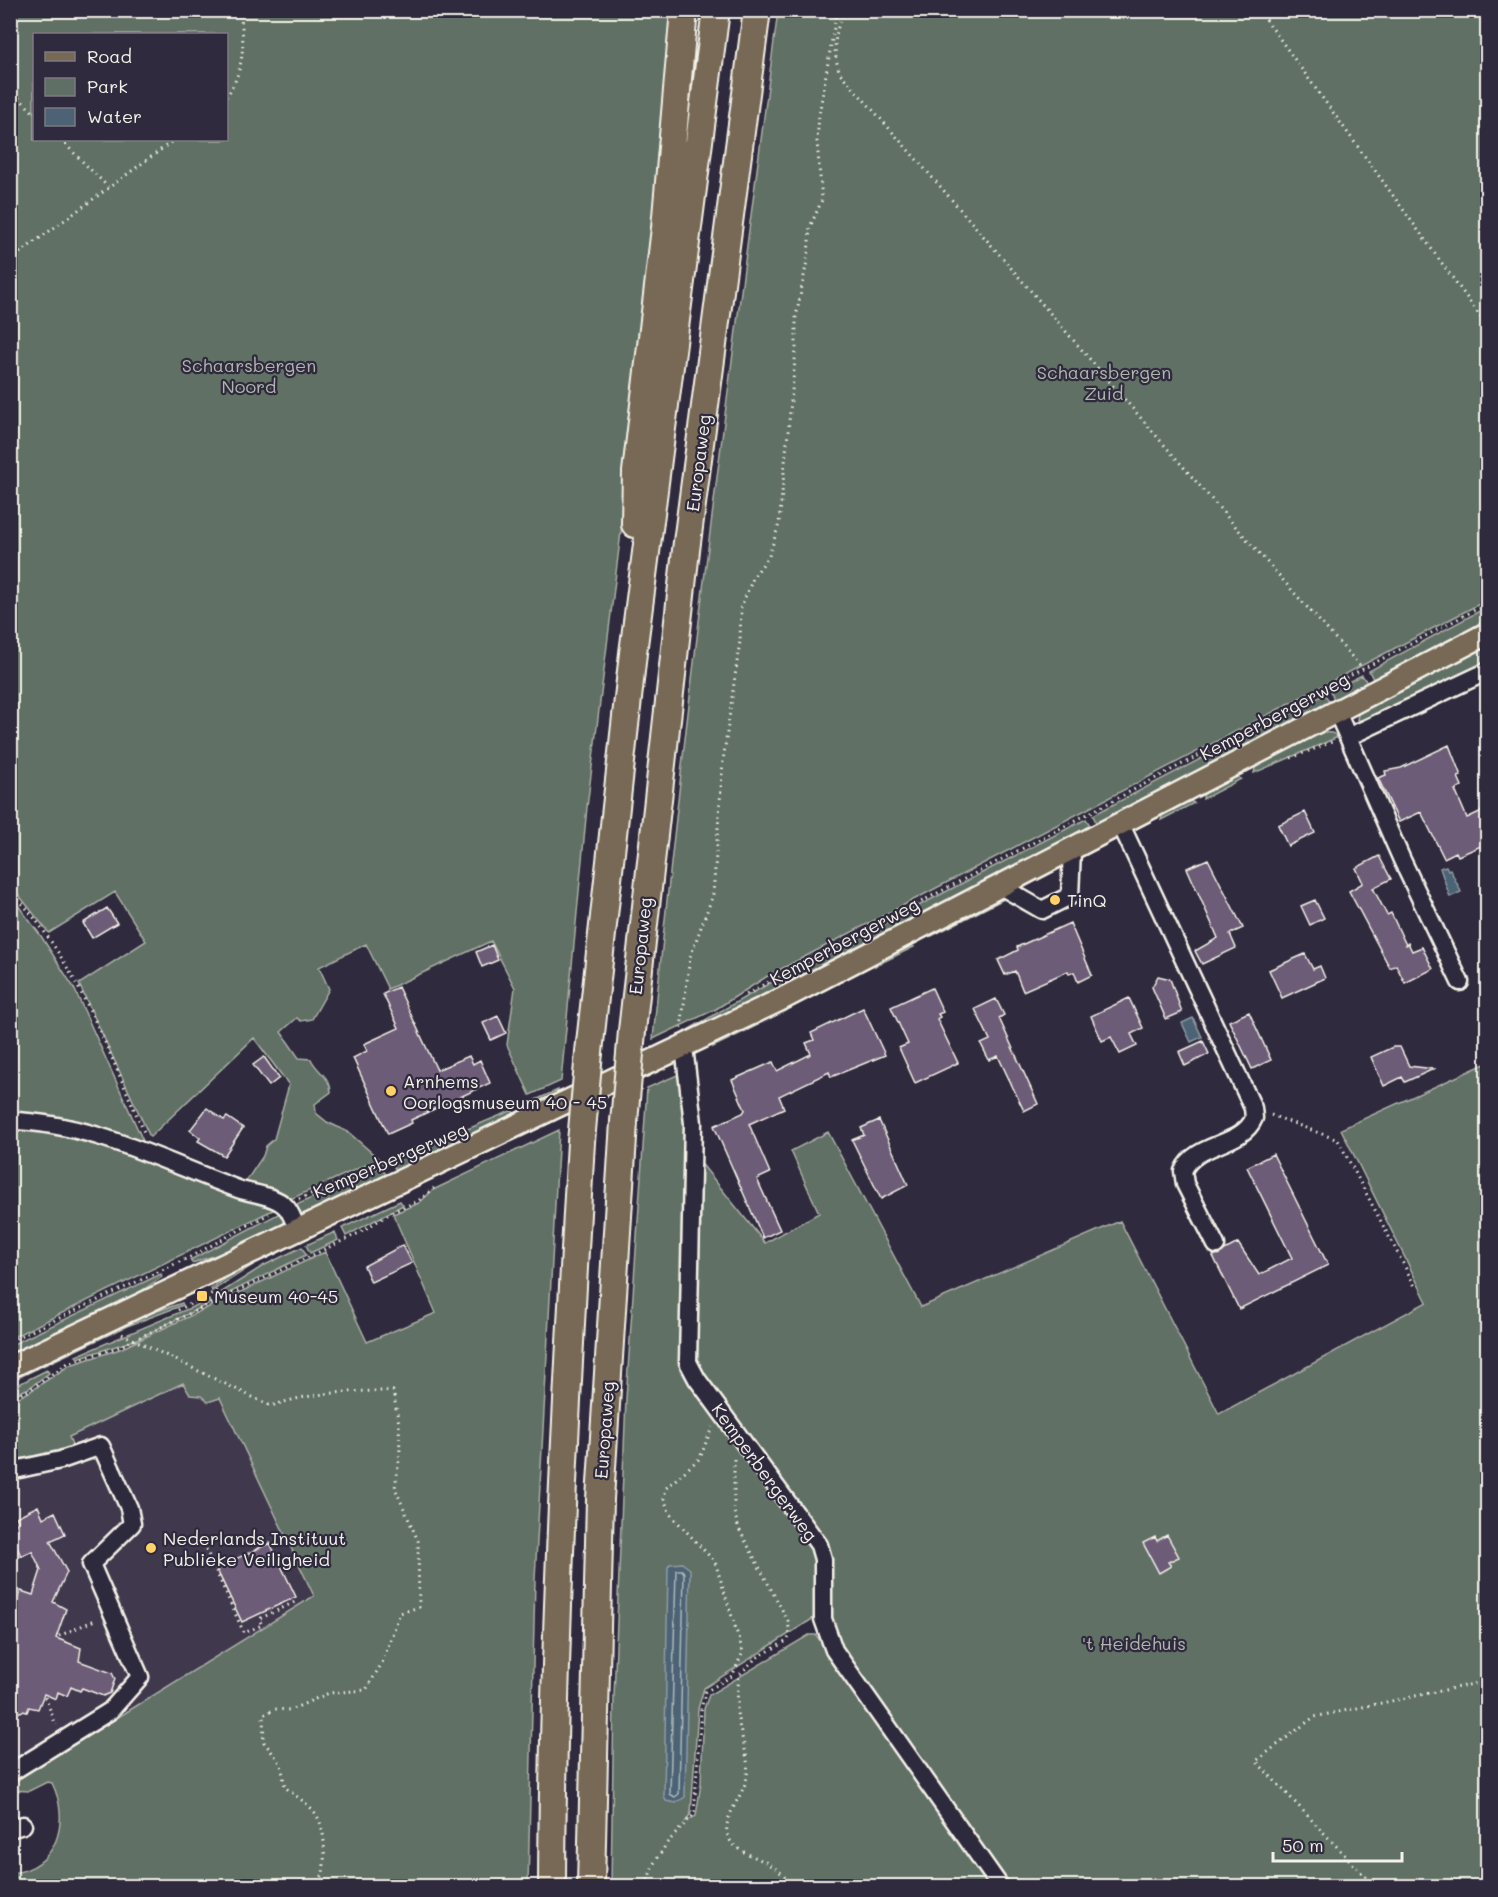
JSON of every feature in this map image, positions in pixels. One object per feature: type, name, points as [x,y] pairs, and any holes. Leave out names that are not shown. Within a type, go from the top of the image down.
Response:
[{"type":"highway","points":[[633,653],[636,472],[670,182],[684,10]]},
{"type":"highway","points":[[552,1887],[553,1766],[563,1458],[581,1142],[633,653],[716,10]]},
{"type":"highway","name":"Europaweg","points":[[591,1887],[600,1498],[624,1122],[640,938],[686,550],[757,10]]},
{"type":"main road","name":"Kemperbergerweg","points":[[10,1366],[298,1230],[682,1039],[1002,887],[1488,633]]},
{"type":"street","points":[[1348,737],[1488,671]]},
{"type":"street","name":"Kemperbergerweg","points":[[1337,712],[1460,982]]},
{"type":"street","points":[[1121,825],[1253,1108],[1254,1118],[1245,1130],[1191,1158],[1183,1171],[1185,1184],[1216,1245]]},
{"type":"street","points":[[1002,887],[1042,910],[1070,896],[1072,850]]},
{"type":"street","name":"Kemperbergerweg","points":[[682,1039],[693,1123],[688,1362],[696,1379],[819,1545],[823,1559],[823,1619],[834,1650],[999,1887]]},
{"type":"street","points":[[10,1121],[59,1125],[92,1133],[285,1206],[298,1230]]},
{"type":"street","points":[[10,1472],[61,1460],[101,1446],[129,1508],[132,1524],[91,1564],[140,1677],[110,1711],[10,1773]]},
{"type":"path","points":[[228,95],[236,85],[243,50],[239,10]]},
{"type":"path","points":[[682,1039],[690,957],[713,895],[723,761],[741,640],[741,607],[754,576],[769,556],[779,524],[796,350],[796,318],[808,256],[810,227],[822,200],[818,142],[819,114],[837,10]]},
{"type":"path","points":[[845,10],[840,21],[833,56],[840,73],[997,250],[1261,556],[1364,669]]},
{"type":"path","points":[[1259,10],[1488,327]]},
{"type":"path","points":[[10,89],[33,112]]},
{"type":"path","points":[[62,141],[108,187]]},
{"type":"path","points":[[10,260],[173,141]]},
{"type":"path","name":"Kemperbergerweg","points":[[738,999],[768,980],[1488,603]]},
{"type":"path","points":[[10,890],[28,908],[46,934],[76,986],[156,1158]]},
{"type":"path","points":[[682,1039],[690,1026]]},
{"type":"path","points":[[1253,1108],[1338,1140],[1416,1288]]},
{"type":"path","name":"Kemperbergerweg","points":[[10,1341],[190,1257],[285,1206],[477,1122]]},
{"type":"path","points":[[10,1398],[29,1390],[68,1363],[135,1340],[359,1233],[392,1212],[418,1201],[432,1188],[442,1183]]},
{"type":"path","points":[[185,1307],[210,1294],[214,1303]]},
{"type":"path","points":[[119,1333],[271,1406],[302,1396],[346,1390],[393,1391],[399,1424],[400,1454],[395,1488],[418,1541],[419,1607],[400,1613],[382,1663],[366,1690],[329,1693],[290,1710],[275,1709],[263,1715],[264,1742],[281,1764],[285,1787],[313,1810],[319,1823],[325,1845],[323,1875],[312,1887]]},
{"type":"path","points":[[646,1887],[653,1865],[667,1843],[694,1814],[701,1710],[705,1692],[732,1677],[743,1652],[715,1562],[670,1514],[664,1498],[666,1488],[700,1458],[714,1421],[713,1400]]},
{"type":"path","points":[[734,1452],[734,1512],[739,1529],[788,1621],[790,1635],[787,1641],[756,1658],[739,1675],[737,1713],[747,1774],[744,1790],[728,1822],[727,1835],[736,1848],[764,1860],[785,1875],[790,1887]]},
{"type":"path","points":[[216,1539],[204,1545],[244,1633],[262,1625],[259,1619],[297,1601]]},
{"type":"path","points":[[59,1636],[112,1612]]},
{"type":"path","points":[[1374,1887],[1256,1761],[1314,1717],[1488,1681]]},
{"type":"path","points":[[45,1697],[62,1741]]},
{"type":"shaded area","name":"Nederlands Instituut Publieke Veiligheid","points":[[183,1383],[207,1402],[220,1397],[315,1596],[57,1755],[11,1779],[11,1461],[55,1454],[73,1447],[68,1438]]},
{"type":"green space","name":"Schaarsbergen Noord","points":[[10,11],[678,11],[644,346],[587,807],[561,1081],[530,1095],[507,1045],[515,988],[491,941],[388,989],[366,944],[319,967],[329,989],[312,1019],[301,1021],[297,1018],[281,1032],[299,1058],[311,1059],[329,1082],[331,1092],[315,1104],[316,1113],[327,1122],[348,1132],[379,1159],[284,1202],[242,1187],[263,1156],[266,1146],[274,1139],[289,1085],[254,1038],[150,1137],[79,984],[146,941],[115,892],[49,933],[14,889],[11,896],[41,936],[74,988],[143,1141],[139,1147],[11,1117]]},
{"type":"green space","name":"Schaarsbergen Zuid","points":[[778,11],[1487,11],[1487,600],[766,977],[716,1009],[653,1039],[695,653]]},
{"type":"green space","points":[[1487,607],[1487,617],[1455,641],[1375,683],[1369,671]]},
{"type":"green space","points":[[1487,643],[1487,664],[1363,722],[1357,719],[1359,710]]},
{"type":"green space","points":[[1362,675],[1369,686],[1337,704],[1330,691]]},
{"type":"green space","points":[[1325,694],[1331,706],[1098,828],[1093,815]]},
{"type":"green space","points":[[1318,732],[1332,733],[1338,737],[1254,773],[1256,764]]},
{"type":"green space","points":[[1235,775],[1241,779],[1203,799],[1204,791]]},
{"type":"green space","points":[[1188,800],[1194,803],[1161,820],[1163,812]]},
{"type":"green space","points":[[1086,819],[1093,830],[856,953],[683,1035],[684,1032],[770,983]]},
{"type":"green space","points":[[1002,897],[1006,898],[932,936],[934,931]]},
{"type":"green space","points":[[911,945],[914,947],[875,966],[877,961]]},
{"type":"green space","points":[[754,1023],[758,1025],[713,1047],[715,1041]]},
{"type":"green space","name":"'t Heidehuis","points":[[1487,1063],[1487,1886],[1003,1886],[838,1647],[828,1618],[828,1557],[701,1377],[692,1349],[700,1162],[765,1243],[819,1213],[791,1151],[828,1132],[921,1307],[1120,1221],[1219,1414],[1427,1302],[1341,1129]]},
{"type":"green space","points":[[682,1073],[686,1097],[683,1348],[814,1546],[817,1616],[704,1688],[698,1709],[691,1813],[686,1821],[696,1816],[701,1783],[704,1709],[709,1695],[809,1635],[816,1635],[995,1886],[611,1886],[614,1697],[626,1399],[647,1088]]},
{"type":"green space","points":[[558,1090],[558,1097],[527,1111],[522,1106]]},
{"type":"green space","points":[[513,1110],[515,1117],[401,1173],[395,1169],[391,1161]]},
{"type":"green space","points":[[545,1123],[406,1191],[405,1189]]},
{"type":"green space","points":[[10,1125],[58,1129],[279,1207],[11,1338]]},
{"type":"green space","points":[[559,1130],[535,1579],[528,1886],[11,1886],[11,1873],[27,1870],[49,1853],[60,1827],[60,1813],[58,1798],[52,1783],[47,1782],[29,1791],[11,1790],[11,1779],[57,1755],[314,1596],[220,1398],[208,1402],[201,1396],[190,1395],[183,1383],[69,1437],[73,1447],[11,1461],[11,1401],[70,1365],[120,1349],[325,1252],[367,1342],[436,1313],[393,1214],[419,1203],[433,1190]]},
{"type":"green space","points":[[381,1166],[385,1173],[383,1181],[305,1218],[295,1213],[292,1207]]},
{"type":"green space","points":[[400,1201],[403,1205],[346,1236],[342,1228]]},
{"type":"green space","points":[[282,1212],[285,1219],[282,1229],[250,1244],[192,1263],[190,1260]]},
{"type":"green space","points":[[335,1232],[338,1240],[310,1253],[306,1245]]},
{"type":"green space","points":[[298,1240],[299,1242],[259,1261],[212,1291],[211,1288],[259,1258]]},
{"type":"green space","points":[[302,1247],[306,1255],[215,1300],[214,1297],[263,1266]]},
{"type":"green space","points":[[161,1274],[162,1277],[114,1309],[11,1358],[11,1345]]},
{"type":"green space","points":[[209,1300],[210,1303],[135,1340],[78,1358],[76,1356]]},
{"type":"green space","points":[[182,1303],[183,1305],[127,1326],[11,1381],[11,1376],[124,1322]]},
{"type":"green space","points":[[47,1370],[49,1373],[29,1388],[11,1396],[11,1388]]},
{"type":"water","points":[[1446,866],[1448,870],[1450,869],[1461,892],[1450,897],[1440,868]]},
{"type":"water","points":[[1193,1018],[1202,1037],[1191,1042],[1182,1023]]},
{"type":"water","points":[[682,1563],[690,1569],[685,1797],[676,1803],[666,1801],[664,1796],[668,1567],[670,1564]]},
{"type":"building","points":[[1449,745],[1461,776],[1458,777],[1462,786],[1455,790],[1467,818],[1488,808],[1488,843],[1458,856],[1456,852],[1444,858],[1421,812],[1399,822],[1378,778],[1386,775],[1385,771],[1401,768]]},
{"type":"building","points":[[1305,812],[1315,833],[1288,846],[1278,825]]},
{"type":"building","points":[[1379,856],[1391,879],[1373,888],[1387,915],[1391,913],[1406,945],[1408,943],[1412,951],[1422,947],[1433,969],[1405,983],[1396,965],[1390,968],[1349,891],[1363,883],[1356,868]]},
{"type":"building","points":[[1208,859],[1243,928],[1230,934],[1236,948],[1202,964],[1195,951],[1218,938],[1187,868]]},
{"type":"building","points":[[1315,900],[1324,918],[1310,925],[1301,906]]},
{"type":"building","points":[[107,908],[117,923],[92,938],[83,923]]},
{"type":"building","points":[[1070,923],[1092,975],[1078,982],[1074,972],[1069,974],[1068,971],[1023,991],[1015,971],[1005,975],[998,960],[1018,950],[1017,947]]},
{"type":"building","points":[[492,945],[498,960],[482,967],[476,952]]},
{"type":"building","points":[[1305,954],[1313,969],[1320,966],[1325,978],[1282,998],[1269,970]]},
{"type":"building","points":[[1158,976],[1170,979],[1182,1012],[1166,1019],[1152,987]]},
{"type":"building","points":[[398,987],[437,1070],[469,1056],[473,1064],[480,1060],[490,1083],[411,1120],[412,1123],[388,1134],[353,1058],[367,1051],[364,1044],[399,1028],[383,994]]},
{"type":"building","points":[[932,988],[943,1012],[938,1014],[940,1017],[937,1019],[958,1063],[915,1083],[899,1048],[908,1044],[891,1007]]},
{"type":"building","points":[[1129,998],[1143,1028],[1131,1034],[1137,1046],[1120,1054],[1111,1037],[1102,1041],[1091,1016]]},
{"type":"building","points":[[996,999],[1004,1015],[999,1018],[1038,1104],[1024,1111],[998,1056],[989,1060],[981,1044],[990,1040],[975,1009]]},
{"type":"building","points":[[863,1008],[885,1055],[831,1077],[829,1072],[779,1096],[784,1108],[749,1124],[770,1173],[757,1179],[780,1230],[763,1238],[714,1126],[745,1110],[732,1080],[773,1062],[777,1071],[811,1054],[806,1043],[814,1040],[811,1033]]},
{"type":"building","points":[[1249,1012],[1271,1060],[1252,1069],[1229,1021]]},
{"type":"building","points":[[498,1016],[506,1033],[491,1040],[483,1023]]},
{"type":"building","points":[[1203,1041],[1209,1054],[1185,1066],[1179,1052]]},
{"type":"building","points":[[1393,1047],[1400,1047],[1409,1066],[1434,1069],[1405,1082],[1402,1077],[1384,1086],[1371,1057]]},
{"type":"building","points":[[264,1057],[279,1078],[269,1086],[253,1065]]},
{"type":"building","points":[[207,1108],[224,1120],[227,1117],[243,1128],[224,1156],[198,1141],[200,1138],[190,1130]]},
{"type":"building","points":[[879,1120],[908,1185],[881,1199],[852,1140],[864,1135],[861,1128]]},
{"type":"building","points":[[1273,1154],[1328,1265],[1239,1309],[1213,1256],[1238,1243],[1259,1275],[1292,1258],[1247,1167]]},
{"type":"building","points":[[403,1245],[412,1263],[371,1282],[364,1266]]},
{"type":"building","points":[[38,1506],[43,1518],[55,1512],[65,1534],[50,1541],[67,1572],[53,1602],[66,1609],[56,1638],[81,1648],[79,1661],[112,1673],[115,1679],[110,1693],[103,1696],[82,1688],[80,1691],[71,1687],[67,1696],[58,1692],[56,1699],[44,1694],[38,1709],[29,1707],[27,1712],[10,1715],[10,1616],[21,1591],[33,1595],[41,1570],[32,1551],[21,1556],[11,1534],[18,1520],[16,1517]]},
{"type":"building","points":[[1167,1535],[1179,1557],[1168,1562],[1171,1566],[1159,1573],[1143,1543],[1155,1537],[1157,1541]]},
{"type":"building","points":[[270,1543],[296,1597],[242,1622],[216,1568]]},
{"type":"place","name":"TinQ","points":[[1055,900]]},
{"type":"place","name":"Arnhems Oorlogsmuseum 40 - 45","points":[[391,1091]]},
{"type":"place","name":"Museum 40-45","points":[[202,1296]]},
{"type":"place","name":"Nederlands Instituut Publieke Veiligheid","points":[[151,1548]]}]
